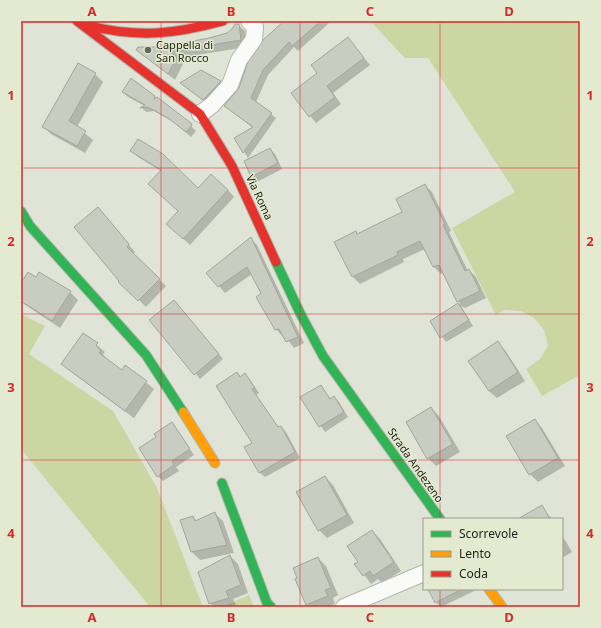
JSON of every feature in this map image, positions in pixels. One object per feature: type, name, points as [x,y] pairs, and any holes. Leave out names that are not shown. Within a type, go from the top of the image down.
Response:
[{"type":"street","points":[[79,22],[115,34],[155,36],[195,29],[223,21]]},
{"type":"street","points":[[200,114],[212,105],[230,85],[239,60],[254,39],[255,26],[249,21]]},
{"type":"street","name":"Via Roma","points":[[79,22],[132,65],[200,114],[232,166],[300,314],[323,356],[373,425]]},
{"type":"street","points":[[21,211],[30,226],[146,354],[215,463]]},
{"type":"street","name":"Strada Andezeno","points":[[373,425],[439,518]]},
{"type":"street","points":[[222,483],[267,602],[271,607]]},
{"type":"street","points":[[344,607],[423,573]]},
{"type":"street","points":[[491,590],[502,607]]},
{"type":"green space","points":[[370,21],[580,21],[580,375],[542,396],[526,369],[540,359],[548,346],[544,330],[534,318],[521,311],[504,310],[496,315],[452,228],[515,192],[428,58],[405,58]]},
{"type":"green space","points":[[21,314],[45,326],[29,354],[113,411],[157,488],[203,607],[150,607],[21,449]]},
{"type":"green space","points":[[249,595],[254,607],[222,607]]},
{"type":"building","points":[[284,21],[321,21],[292,46],[289,42],[263,70],[251,98],[272,113],[243,153],[234,138],[253,127],[224,106],[239,88],[247,64],[263,40]]},
{"type":"building","points":[[235,24],[239,24],[241,40],[169,52],[177,57],[168,74],[136,50],[138,47],[155,47],[160,50],[161,47],[209,38],[227,33]]},
{"type":"building","points":[[348,37],[364,58],[327,86],[335,97],[309,117],[291,93],[317,73],[311,65]]},
{"type":"building","points":[[78,63],[96,73],[69,121],[86,131],[77,146],[42,127]]},
{"type":"building","points":[[201,70],[221,81],[203,100],[180,83]]},
{"type":"building","points":[[131,78],[155,96],[154,99],[157,97],[191,123],[192,125],[186,132],[168,118],[148,107],[140,108],[145,105],[122,92]]},
{"type":"building","points":[[138,139],[163,154],[198,188],[211,174],[228,190],[183,239],[166,224],[178,211],[148,184],[161,170],[130,151]]},
{"type":"building","points":[[270,148],[278,163],[251,177],[244,161]]},
{"type":"building","points":[[425,184],[445,224],[443,225],[465,271],[469,269],[480,291],[457,302],[439,265],[433,267],[420,241],[397,252],[398,255],[352,277],[334,242],[356,231],[357,234],[402,212],[396,199]]},
{"type":"building","points":[[98,207],[129,244],[127,247],[160,279],[138,301],[118,282],[119,281],[74,227]]},
{"type":"building","points":[[251,237],[298,337],[286,342],[279,329],[275,330],[256,297],[261,293],[247,267],[218,287],[206,273]]},
{"type":"building","points":[[28,272],[36,277],[39,272],[71,291],[52,321],[21,301],[21,283]]},
{"type":"building","points":[[174,300],[219,354],[194,375],[149,320]]},
{"type":"building","points":[[458,303],[469,320],[440,338],[430,321]]},
{"type":"building","points":[[83,333],[98,343],[96,345],[101,351],[99,353],[122,370],[125,365],[147,381],[125,411],[61,364]]},
{"type":"building","points":[[498,341],[518,372],[489,391],[468,361]]},
{"type":"building","points":[[237,372],[240,377],[245,373],[255,388],[252,389],[278,427],[281,426],[295,452],[259,473],[244,447],[252,443],[216,386]]},
{"type":"building","points":[[321,385],[330,399],[334,396],[344,412],[319,427],[300,397]]},
{"type":"building","points":[[431,407],[453,444],[427,459],[406,422]]},
{"type":"building","points":[[535,419],[558,458],[529,475],[506,436]]},
{"type":"building","points":[[172,422],[190,449],[172,461],[174,465],[157,477],[139,448],[156,437],[154,434]]},
{"type":"building","points":[[325,476],[347,515],[318,531],[296,492]]},
{"type":"building","points":[[542,505],[549,518],[520,518]]},
{"type":"building","points":[[215,512],[227,545],[191,552],[180,520],[193,516],[195,521]]},
{"type":"building","points":[[372,530],[394,562],[373,576],[370,571],[363,576],[354,564],[358,562],[347,546]]},
{"type":"building","points":[[230,555],[241,585],[226,591],[229,598],[209,604],[198,572]]},
{"type":"building","points":[[318,557],[331,588],[325,590],[328,596],[306,605],[295,579],[297,578],[293,568]]},
{"type":"building","points":[[428,590],[460,590],[435,603]]},
{"type":"traffic: fast","points":[[21,211],[30,226],[146,355],[183,412]]},
{"type":"traffic: fast","points":[[276,262],[300,313],[323,356],[439,518]]},
{"type":"traffic: fast","points":[[222,483],[267,603],[271,607]]},
{"type":"traffic: slow","points":[[183,412],[215,463]]},
{"type":"traffic: slow","points":[[490,590],[502,607]]},
{"type":"traffic: jam","points":[[77,21],[200,114],[232,166],[276,262]]},
{"type":"traffic: jam","points":[[90,26],[125,32],[157,33],[189,29],[223,21]]},
{"type":"place","name":"Cappella di San Rocco","points":[[148,50]]}]
